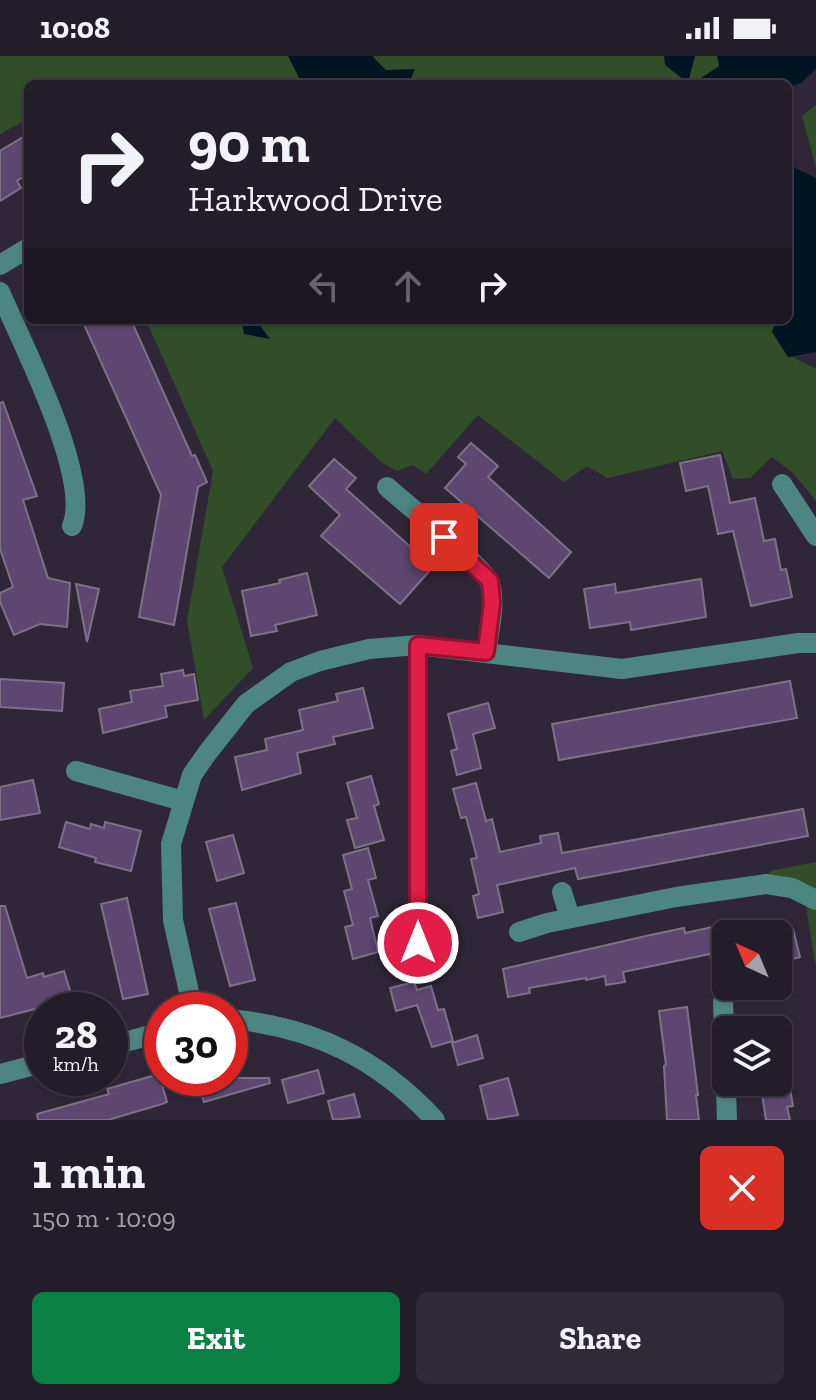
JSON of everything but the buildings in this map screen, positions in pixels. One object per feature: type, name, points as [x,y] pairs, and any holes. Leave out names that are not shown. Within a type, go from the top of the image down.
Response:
[{"type":"street","points":[[0,265],[24,250]]},
{"type":"street","points":[[0,292],[64,443],[75,490],[77,514],[72,526]]},
{"type":"street","points":[[782,484],[816,536]]},
{"type":"street","points":[[387,487],[463,553],[490,581],[492,603],[486,652]]},
{"type":"street","points":[[189,992],[173,920],[170,868],[171,844],[183,801],[192,775],[225,728],[246,704],[291,672],[369,649],[418,645],[622,669],[816,643]]},
{"type":"street","points":[[418,645],[418,943]]},
{"type":"street","points":[[76,771],[183,801]]},
{"type":"street","points":[[519,932],[570,918],[676,897],[766,884],[792,888],[816,900]]},
{"type":"street","points":[[562,892],[570,918]]},
{"type":"street","points":[[723,1001],[727,1120]]},
{"type":"street","points":[[248,1022],[291,1029],[353,1053],[386,1074],[435,1120]]},
{"type":"street","points":[[0,1074],[24,1068]]},
{"type":"green space","points":[[0,56],[292,56],[313,80],[24,80],[24,121],[0,134]]},
{"type":"green space","points":[[374,56],[731,56],[726,80],[369,80],[376,72]]},
{"type":"green space","points":[[816,105],[816,168],[802,116]]},
{"type":"green space","points":[[801,296],[785,353],[816,369],[816,501],[793,473],[772,457],[750,478],[733,479],[722,451],[608,478],[587,466],[564,482],[478,415],[426,474],[413,465],[397,471],[381,462],[335,418],[222,567],[253,668],[204,720],[187,621],[213,471],[148,324],[792,324],[792,313]]},
{"type":"green space","points":[[816,862],[815,963],[804,894],[766,884],[770,871]]},
{"type":"water","points":[[288,56],[372,56],[386,70],[415,69],[411,80],[300,80]]},
{"type":"water","points":[[664,56],[695,56],[689,80],[684,80],[665,65]]},
{"type":"water","points":[[717,56],[816,56],[816,69],[801,83],[792,86],[792,80],[698,80],[719,66]]},
{"type":"water","points":[[792,159],[795,168],[816,178],[816,352],[788,357],[772,332],[775,324],[792,324]]},
{"type":"water","points":[[243,324],[259,324],[270,339],[244,334]]},
{"type":"route","points":[[418,943],[418,645],[486,652],[492,603],[490,581],[444,537]]}]
